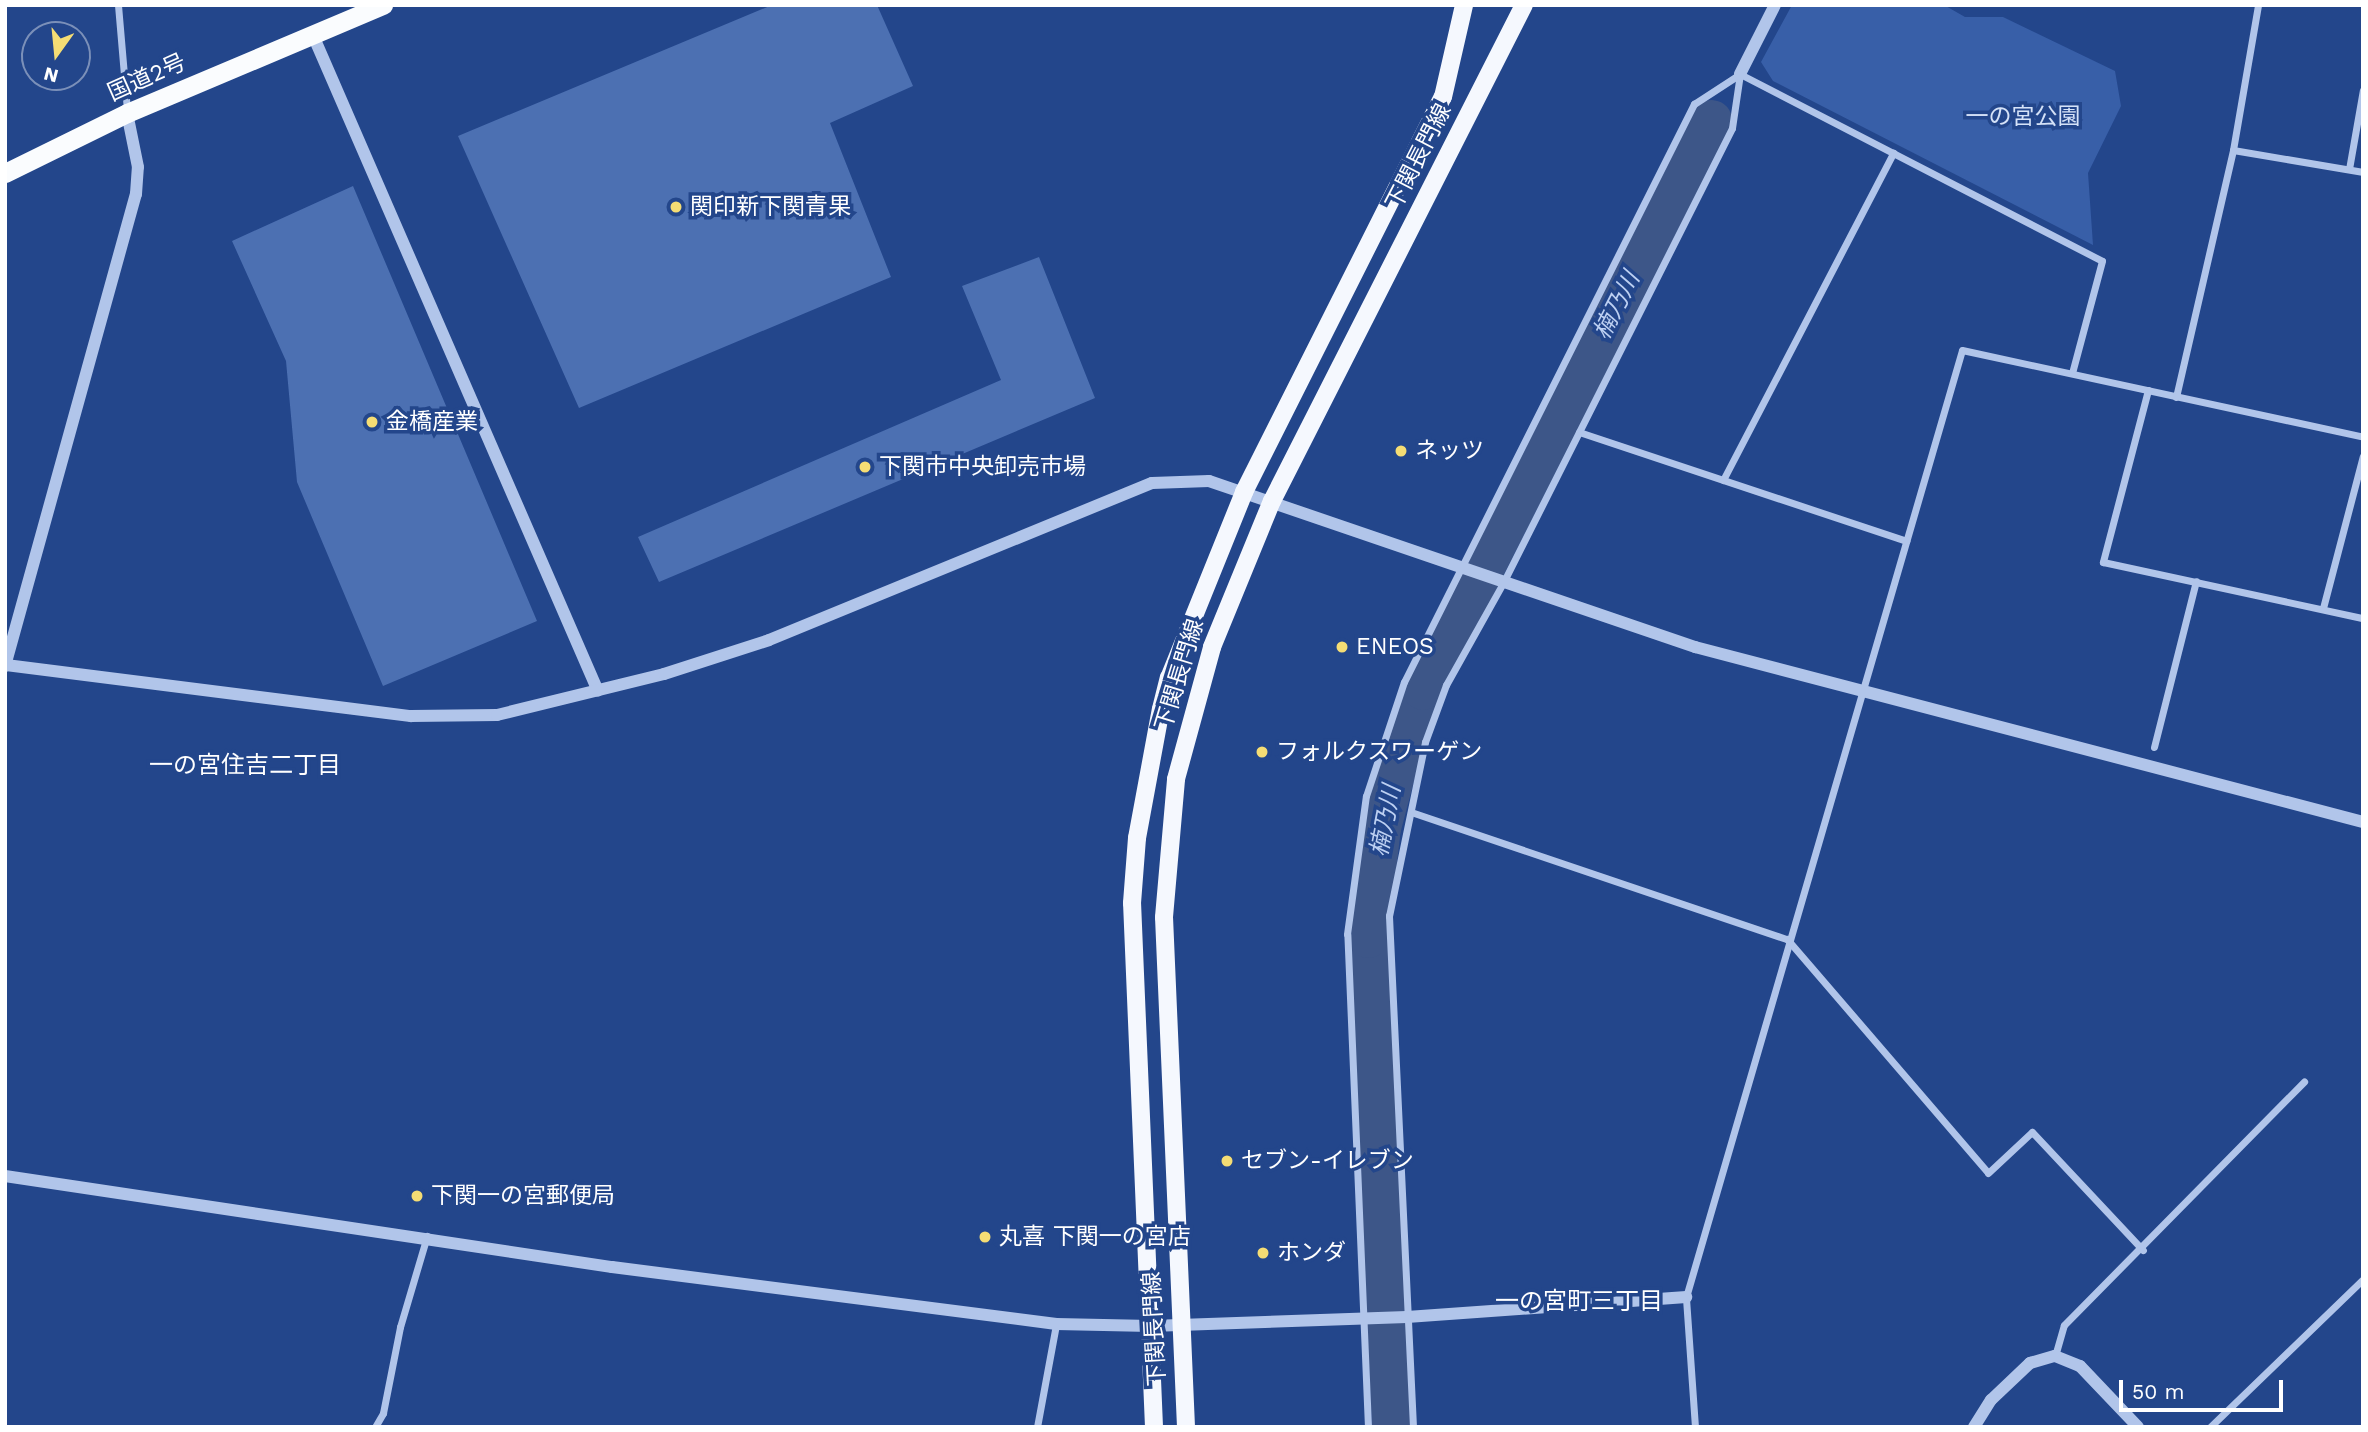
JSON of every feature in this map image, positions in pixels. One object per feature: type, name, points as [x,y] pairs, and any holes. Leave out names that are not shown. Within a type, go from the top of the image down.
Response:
[{"type":"highway","name":"国道2号","points":[[312,33],[366,5]]},
{"type":"highway","name":"国道2号","points":[[5,173],[127,113],[383,5]]},
{"type":"main road","name":"下関長門線","points":[[1154,1427],[1151,1326],[1132,1000],[1137,838],[1168,678],[1244,492],[1443,97],[1464,5]]},
{"type":"main road","name":"下関長門線","points":[[1186,1427],[1178,1324],[1164,917],[1167,847],[1176,779],[1212,647],[1272,502],[1524,5]]},
{"type":"street","points":[[118,5],[127,113],[138,167],[136,194],[5,666],[411,716],[497,715],[598,691],[769,640],[1152,483],[1209,481],[1695,647],[2363,822]]},
{"type":"street","points":[[1413,1427],[1403,1317],[1389,916],[1425,742],[1446,685],[1579,432],[1732,128],[1740,74],[1775,5]]},
{"type":"street","points":[[2176,397],[2233,150],[2258,5]]},
{"type":"street","points":[[312,33],[598,691]]},
{"type":"street","points":[[1740,74],[2102,261],[2072,373]]},
{"type":"street","points":[[1368,1427],[1366,1318],[1347,934],[1359,825],[1404,682],[1464,569],[1694,104],[1740,74]]},
{"type":"street","points":[[2349,169],[2363,90]]},
{"type":"street","points":[[2233,150],[2363,172]]},
{"type":"street","points":[[1723,480],[1893,153]]},
{"type":"street","points":[[1695,1427],[1686,1297],[1787,939],[1962,349],[2363,437]]},
{"type":"street","points":[[2148,390],[2104,562],[2363,618]]},
{"type":"street","points":[[1579,432],[1906,541]]},
{"type":"street","points":[[2323,608],[2363,456]]},
{"type":"street","points":[[2154,747],[2196,581]]},
{"type":"street","points":[[1411,813],[1787,939],[1987,1173],[2032,1132],[2143,1251]]},
{"type":"street","points":[[2055,1356],[2064,1325],[2143,1251],[2304,1082]]},
{"type":"street","points":[[5,1183],[6,1176],[427,1236],[612,1268],[1056,1324],[1151,1326],[1403,1317],[1686,1297]]},
{"type":"street","points":[[375,1427],[383,1413],[400,1327],[427,1236]]},
{"type":"street","points":[[2210,1427],[2363,1279]]},
{"type":"street","points":[[1037,1427],[1056,1324]]},
{"type":"street","points":[[1974,1427],[1991,1400],[2030,1363],[2055,1356],[2080,1366],[2134,1425]]},
{"type":"green space","name":"一の宮公園","points":[[1792,5],[1944,5],[1965,17],[2003,17],[2115,71],[2121,106],[2088,173],[2093,245],[1773,81],[1761,62]]},
{"type":"building","name":"関印新下関青果","points":[[772,5],[877,5],[913,86],[830,123],[891,277],[579,408],[458,136]]},
{"type":"building","name":"金橋産業","points":[[353,186],[537,621],[383,686],[297,482],[286,361],[232,241]]},
{"type":"building","name":"下関市中央卸売市場","points":[[1039,257],[1095,398],[659,582],[638,537],[1001,380],[962,286]]},
{"type":"waterway","name":"楠乃川","points":[[1392,1427],[1368,938],[1381,828],[1404,741],[1423,690],[1712,120]]},
{"type":"place","name":"関印新下関青果","points":[[676,207]]},
{"type":"place","name":"金橋産業","points":[[372,422]]},
{"type":"place","name":"ネッツ","points":[[1401,451]]},
{"type":"place","name":"下関市中央卸売市場","points":[[865,467]]},
{"type":"place","name":"ENEOS","points":[[1342,647]]},
{"type":"place","name":"フォルクスワーゲン","points":[[1262,752]]},
{"type":"place","name":"セブン-イレブン","points":[[1227,1161]]},
{"type":"place","name":"下関一の宮郵便局","points":[[417,1196]]},
{"type":"place","name":"丸喜 下関一の宮店","points":[[985,1237]]},
{"type":"place","name":"ホンダ","points":[[1263,1253]]},
{"type":"district","name":"一の宮住吉二丁目","points":[[245,766]]},
{"type":"district","name":"一の宮町三丁目","points":[[1579,1302]]}]
